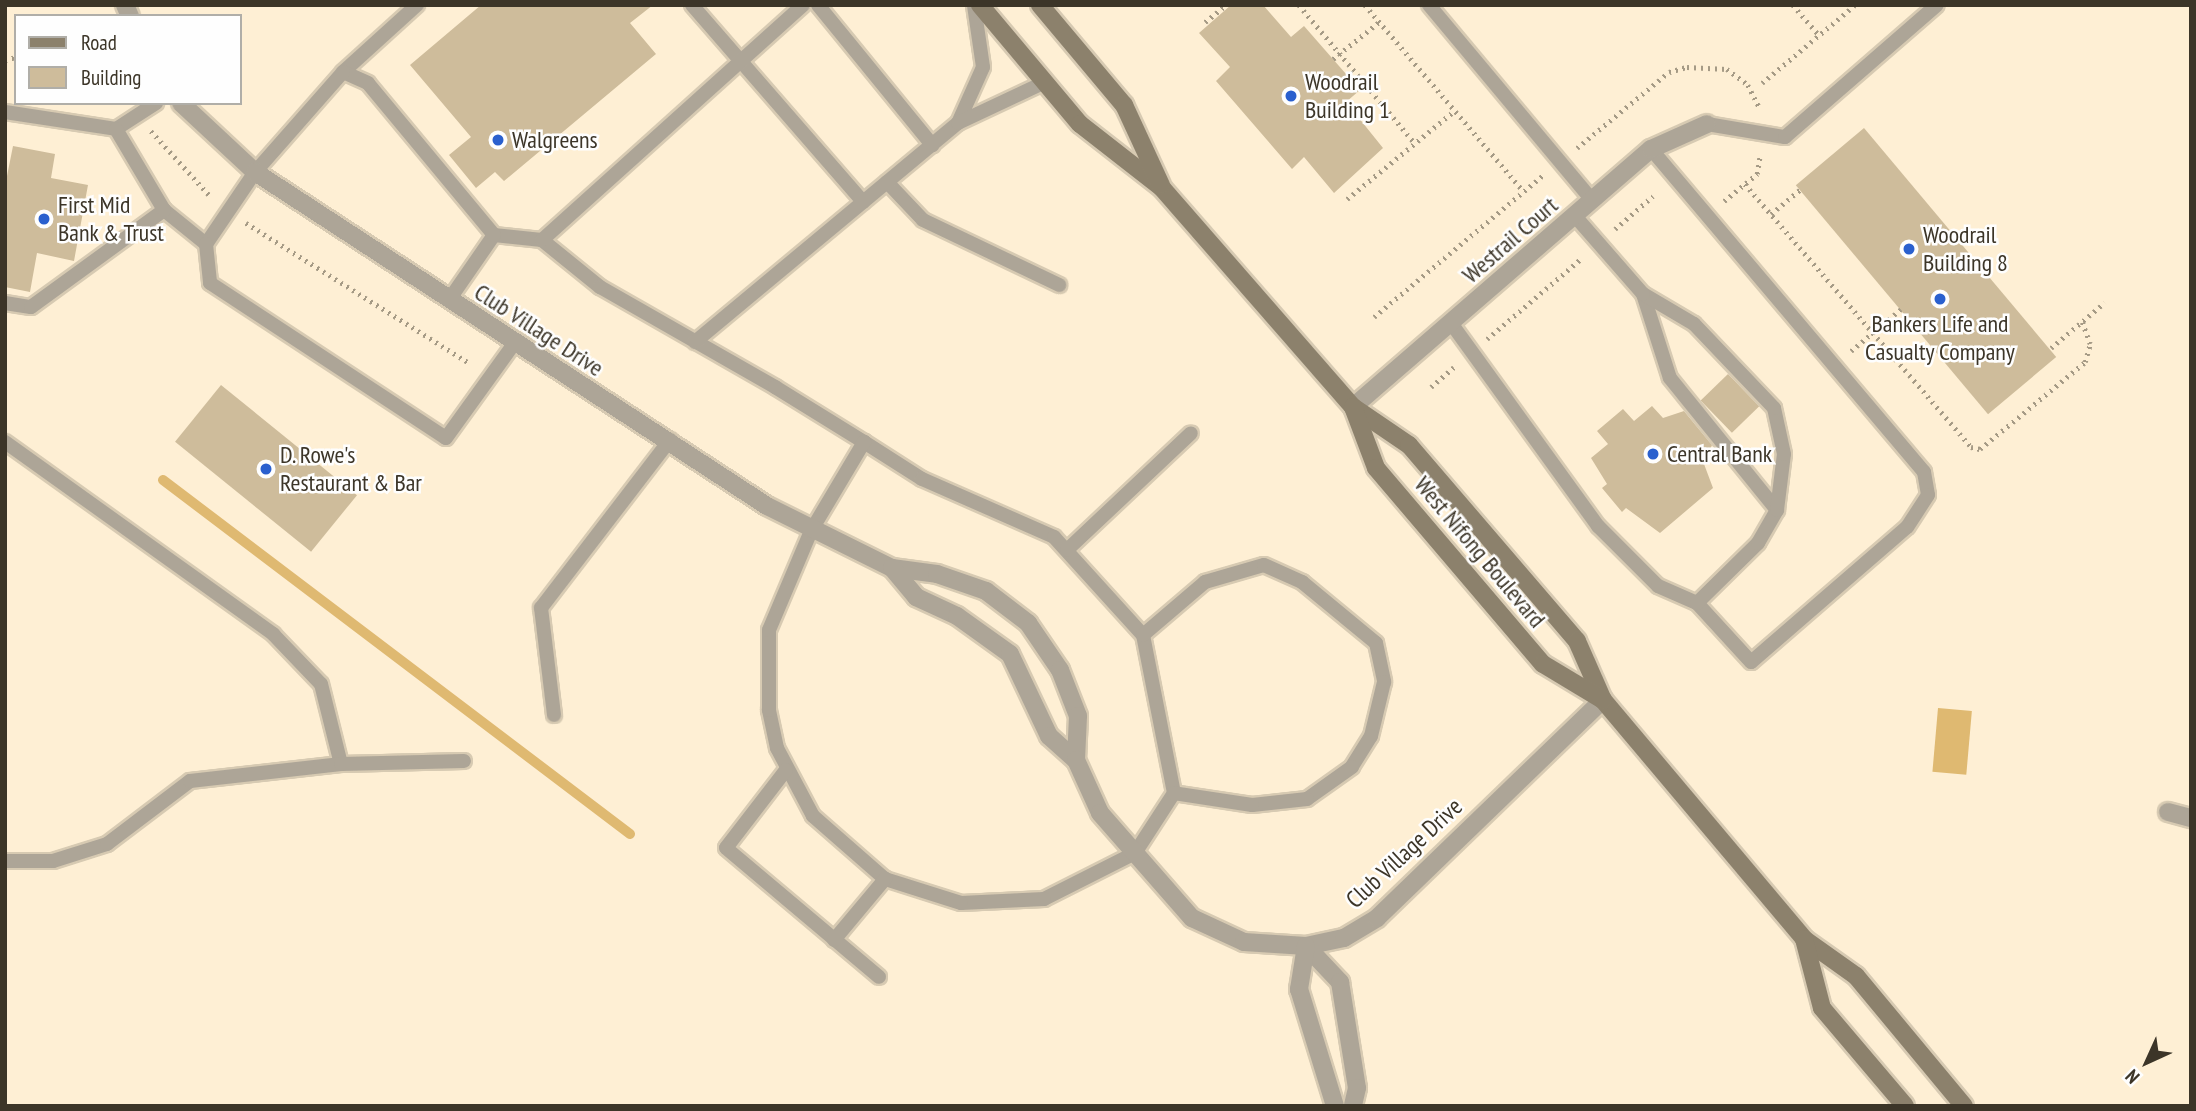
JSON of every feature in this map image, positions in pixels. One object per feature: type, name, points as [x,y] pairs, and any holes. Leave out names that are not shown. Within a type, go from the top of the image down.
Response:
[{"type":"main road","name":"West Nifong Boulevard","points":[[980,5],[1080,124],[1163,188],[1353,407],[1409,446],[1569,631],[1603,700],[1804,939],[1856,976],[1964,1106]]},
{"type":"main road","name":"West Nifong Boulevard","points":[[1040,5],[1124,105],[1163,188]]},
{"type":"main road","name":"West Nifong Boulevard","points":[[1353,407],[1376,468],[1534,654],[1603,700]]},
{"type":"main road","name":"West Nifong Boulevard","points":[[1804,939],[1822,1008],[1905,1106]]},
{"type":"street","name":"Club Village Drive","points":[[183,105],[255,172],[513,345],[670,440],[811,531],[891,568],[937,574],[986,591],[1028,623],[1060,670],[1078,716],[1076,760]]},
{"type":"street","name":"Westrail Court","points":[[1353,407],[1651,149],[1707,124]]},
{"type":"street","name":"Club Village Drive","points":[[891,568],[916,597],[957,616],[1010,653],[1049,736],[1076,760],[1100,813],[1192,918],[1216,932],[1244,942],[1306,946],[1344,938],[1377,918],[1603,700]]},
{"type":"street","points":[[2168,812],[2191,818]]},
{"type":"street","points":[[1306,946],[1299,989],[1335,1106]]},
{"type":"street","points":[[1306,946],[1340,982],[1357,1088],[1353,1106]]},
{"type":"lane","points":[[416,5],[343,72],[255,172],[206,244],[210,283],[446,438],[513,345]]},
{"type":"lane","points":[[692,5],[863,202]]},
{"type":"lane","points":[[542,240],[803,5]]},
{"type":"lane","points":[[818,5],[932,145]]},
{"type":"lane","points":[[958,123],[983,67],[974,5]]},
{"type":"lane","points":[[1429,5],[1591,199]]},
{"type":"lane","points":[[1707,124],[1785,137],[1937,5]]},
{"type":"lane","points":[[343,72],[368,83],[494,235],[542,240],[600,287],[864,442],[922,479],[1054,537],[1143,635],[1174,793],[1135,853],[1044,899],[1005,904],[961,903],[885,879],[813,816],[786,770],[769,709],[769,630],[811,531],[864,442]]},
{"type":"lane","points":[[695,342],[958,123],[1043,83]]},
{"type":"lane","points":[[5,112],[116,129],[153,105]]},
{"type":"lane","points":[[116,129],[164,210],[206,244]]},
{"type":"lane","points":[[1451,323],[1598,526],[1658,586],[1697,603],[1751,662],[1923,511],[1924,472],[1651,149]]},
{"type":"lane","points":[[887,182],[923,220],[1059,285]]},
{"type":"lane","points":[[5,303],[31,307],[164,210]]},
{"type":"lane","points":[[1575,216],[1643,294],[1695,324],[1774,408],[1784,454],[1777,510],[1758,543],[1697,603]]},
{"type":"lane","points":[[449,300],[494,235]]},
{"type":"lane","points":[[1643,294],[1670,378],[1777,510]]},
{"type":"lane","points":[[1067,550],[1191,433]]},
{"type":"lane","points":[[554,715],[541,608],[670,440]]},
{"type":"lane","points":[[5,442],[273,634],[321,684],[341,764]]},
{"type":"lane","points":[[1143,635],[1205,582],[1264,565],[1302,582],[1376,643],[1384,682],[1371,736],[1352,767],[1307,799],[1252,805],[1174,793]]},
{"type":"lane","points":[[5,861],[53,861],[107,844],[190,781],[341,764],[464,761]]},
{"type":"lane","points":[[786,770],[726,848],[879,977]]},
{"type":"lane","points":[[834,940],[885,879]]},
{"type":"path","points":[[1205,22],[1226,5]]},
{"type":"path","points":[[1299,5],[1415,143]]},
{"type":"path","points":[[1364,5],[1524,192]]},
{"type":"path","points":[[1793,5],[1819,35]]},
{"type":"path","points":[[1762,83],[1855,5]]},
{"type":"path","points":[[1333,59],[1379,22]]},
{"type":"path","points":[[1347,198],[1454,111]]},
{"type":"path","points":[[140,113],[229,210],[468,362]]},
{"type":"path","points":[[1745,184],[1964,444],[1980,449],[2085,362],[2090,344],[2082,322]]},
{"type":"path","points":[[1771,214],[1800,190]]},
{"type":"path","points":[[1430,387],[1653,197]]},
{"type":"path","points":[[2051,348],[2104,303]]},
{"type":"path","points":[[1834,365],[1901,309]]},
{"type":"shaded area","points":[[1938,708],[1972,711],[1966,775],[1932,772]]},
{"type":"building","points":[[481,5],[653,5],[630,23],[656,54],[504,181],[495,172],[476,188],[449,155],[471,137],[410,65]]},
{"type":"building","name":"Woodrail Building 1","points":[[1231,5],[1263,5],[1291,37],[1304,26],[1360,90],[1346,102],[1383,148],[1334,193],[1304,157],[1292,169],[1216,81],[1230,67],[1199,33]]},
{"type":"building","name":"Woodrail Building 8","points":[[1864,128],[2056,357],[1988,414],[1796,185]]},
{"type":"building","name":"First Mid Bank & Trust","points":[[13,146],[55,154],[51,178],[88,185],[74,261],[37,253],[30,292],[5,287],[5,186]]},
{"type":"building","points":[[1728,374],[1759,406],[1732,433],[1701,400]]},
{"type":"building","name":"D. Rowe's Restaurant & Bar","points":[[221,385],[357,495],[311,552],[175,442]]},
{"type":"building","name":"Central Bank","points":[[1652,406],[1663,418],[1684,411],[1712,445],[1704,464],[1713,488],[1660,533],[1626,508],[1622,512],[1602,488],[1607,484],[1591,458],[1608,444],[1597,431],[1623,409],[1634,421]]},
{"type":"waterway","points":[[163,480],[630,834]]},
{"type":"place","name":"Woodrail Building 1","points":[[1291,96]]},
{"type":"place","name":"Walgreens","points":[[498,140]]},
{"type":"place","name":"First Mid Bank & Trust","points":[[44,219]]},
{"type":"place","name":"Woodrail Building 8","points":[[1909,249]]},
{"type":"place","name":"Bankers Life and Casualty Company","points":[[1940,299]]},
{"type":"place","name":"Central Bank","points":[[1653,454]]},
{"type":"place","name":"D. Rowe's Restaurant & Bar","points":[[266,469]]}]
